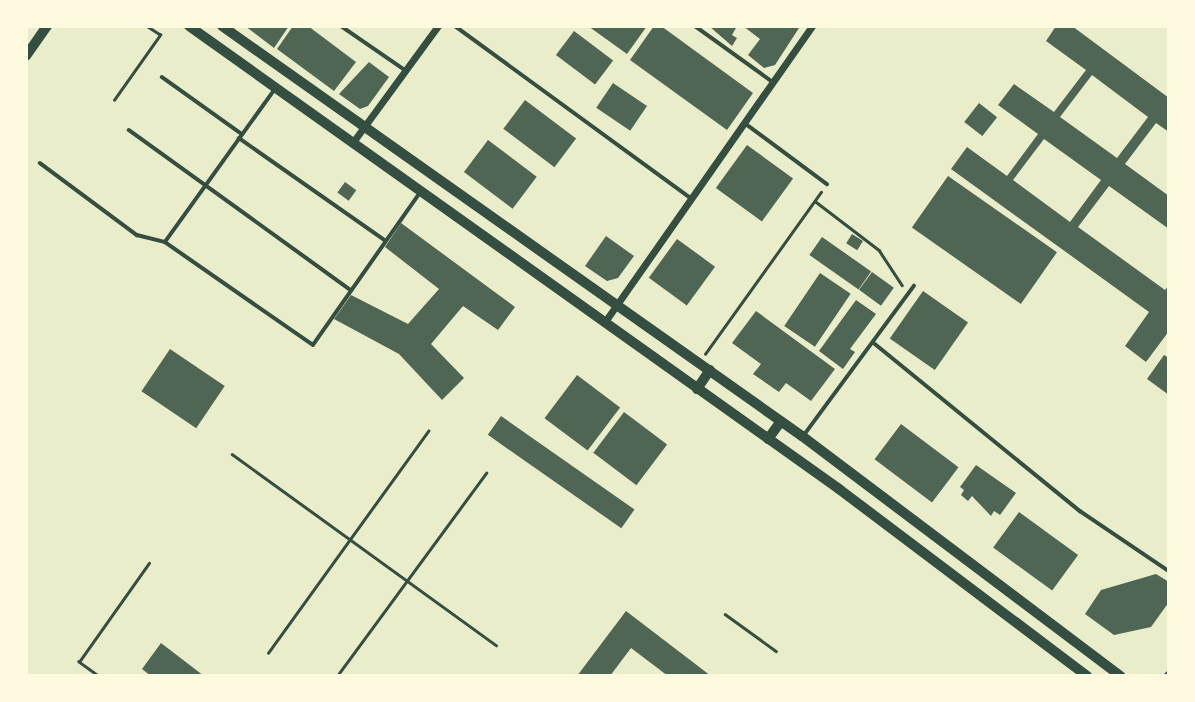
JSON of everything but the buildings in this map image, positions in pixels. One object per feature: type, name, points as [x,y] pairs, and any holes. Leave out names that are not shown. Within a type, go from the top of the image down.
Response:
[{"type":"main road","points":[[26,55],[47,26]]},
{"type":"street","points":[[189,26],[768,439],[1087,676]]},
{"type":"street","points":[[222,26],[802,436],[1120,675]]},
{"type":"street","points":[[354,142],[439,26]]},
{"type":"street","points":[[604,323],[746,124],[810,27]]},
{"type":"street","points":[[697,389],[710,370]]},
{"type":"street","points":[[768,439],[781,421]]},
{"type":"lane","points":[[341,26],[405,70]]},
{"type":"lane","points":[[455,26],[692,199]]},
{"type":"lane","points":[[695,26],[774,83]]},
{"type":"lane","points":[[162,77],[386,241]]},
{"type":"lane","points":[[165,242],[276,88]]},
{"type":"lane","points":[[746,124],[827,184]]},
{"type":"lane","points":[[129,130],[351,290]]},
{"type":"lane","points":[[40,163],[137,235],[165,242],[312,346],[421,192]]},
{"type":"lane","points":[[802,436],[914,286]]},
{"type":"lane","points":[[874,343],[1080,511],[1169,571]]},
{"type":"path","points":[[98,26],[114,26]]},
{"type":"path","points":[[114,100],[160,35],[146,26]]},
{"type":"path","points":[[699,362],[827,184]]},
{"type":"path","points":[[815,201],[879,250],[909,294]]},
{"type":"path","points":[[268,653],[428,431]]},
{"type":"path","points":[[232,454],[496,645]]},
{"type":"path","points":[[337,676],[485,473]]},
{"type":"path","points":[[98,676],[79,662],[149,563]]},
{"type":"path","points":[[725,614],[776,651]]}]
